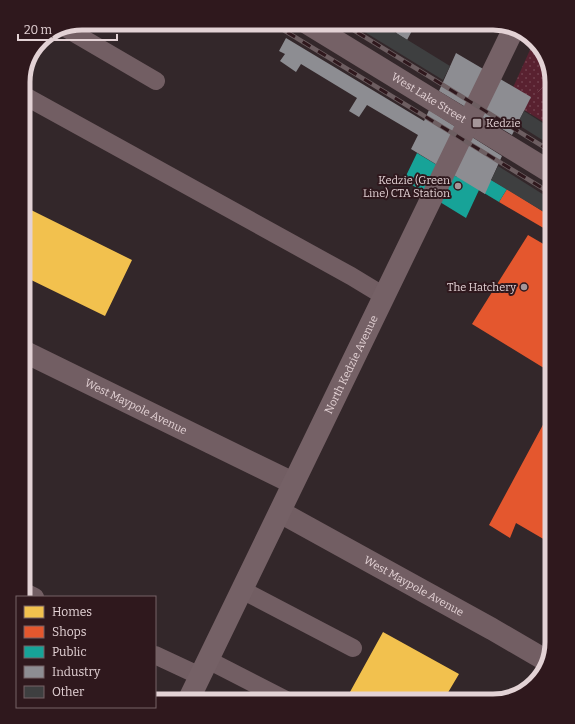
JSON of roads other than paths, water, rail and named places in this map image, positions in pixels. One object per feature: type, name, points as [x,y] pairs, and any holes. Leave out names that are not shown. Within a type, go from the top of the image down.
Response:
[{"type":"main road","name":"West Lake Street","points":[[318,30],[545,168]]},
{"type":"main road","name":"North Kedzie Avenue","points":[[191,694],[511,33]]},
{"type":"street","name":"West Maypole Avenue","points":[[30,354],[294,483]]},
{"type":"street","name":"West Maypole Avenue","points":[[280,512],[542,658]]},
{"type":"lane","points":[[71,31],[156,82]]},
{"type":"lane","points":[[30,99],[351,276],[384,296]]},
{"type":"lane","points":[[242,590],[353,648]]},
{"type":"lane","points":[[156,655],[204,668],[270,694]]},
{"type":"railway","points":[[283,30],[545,190]]},
{"type":"railway","points":[[353,30],[545,148]]},
{"type":"place","name":"Kedzie","points":[[477,123]]},
{"type":"place","name":"Kedzie (Green Line) CTA Station","points":[[458,186]]},
{"type":"place","name":"The Hatchery","points":[[524,287]]}]
